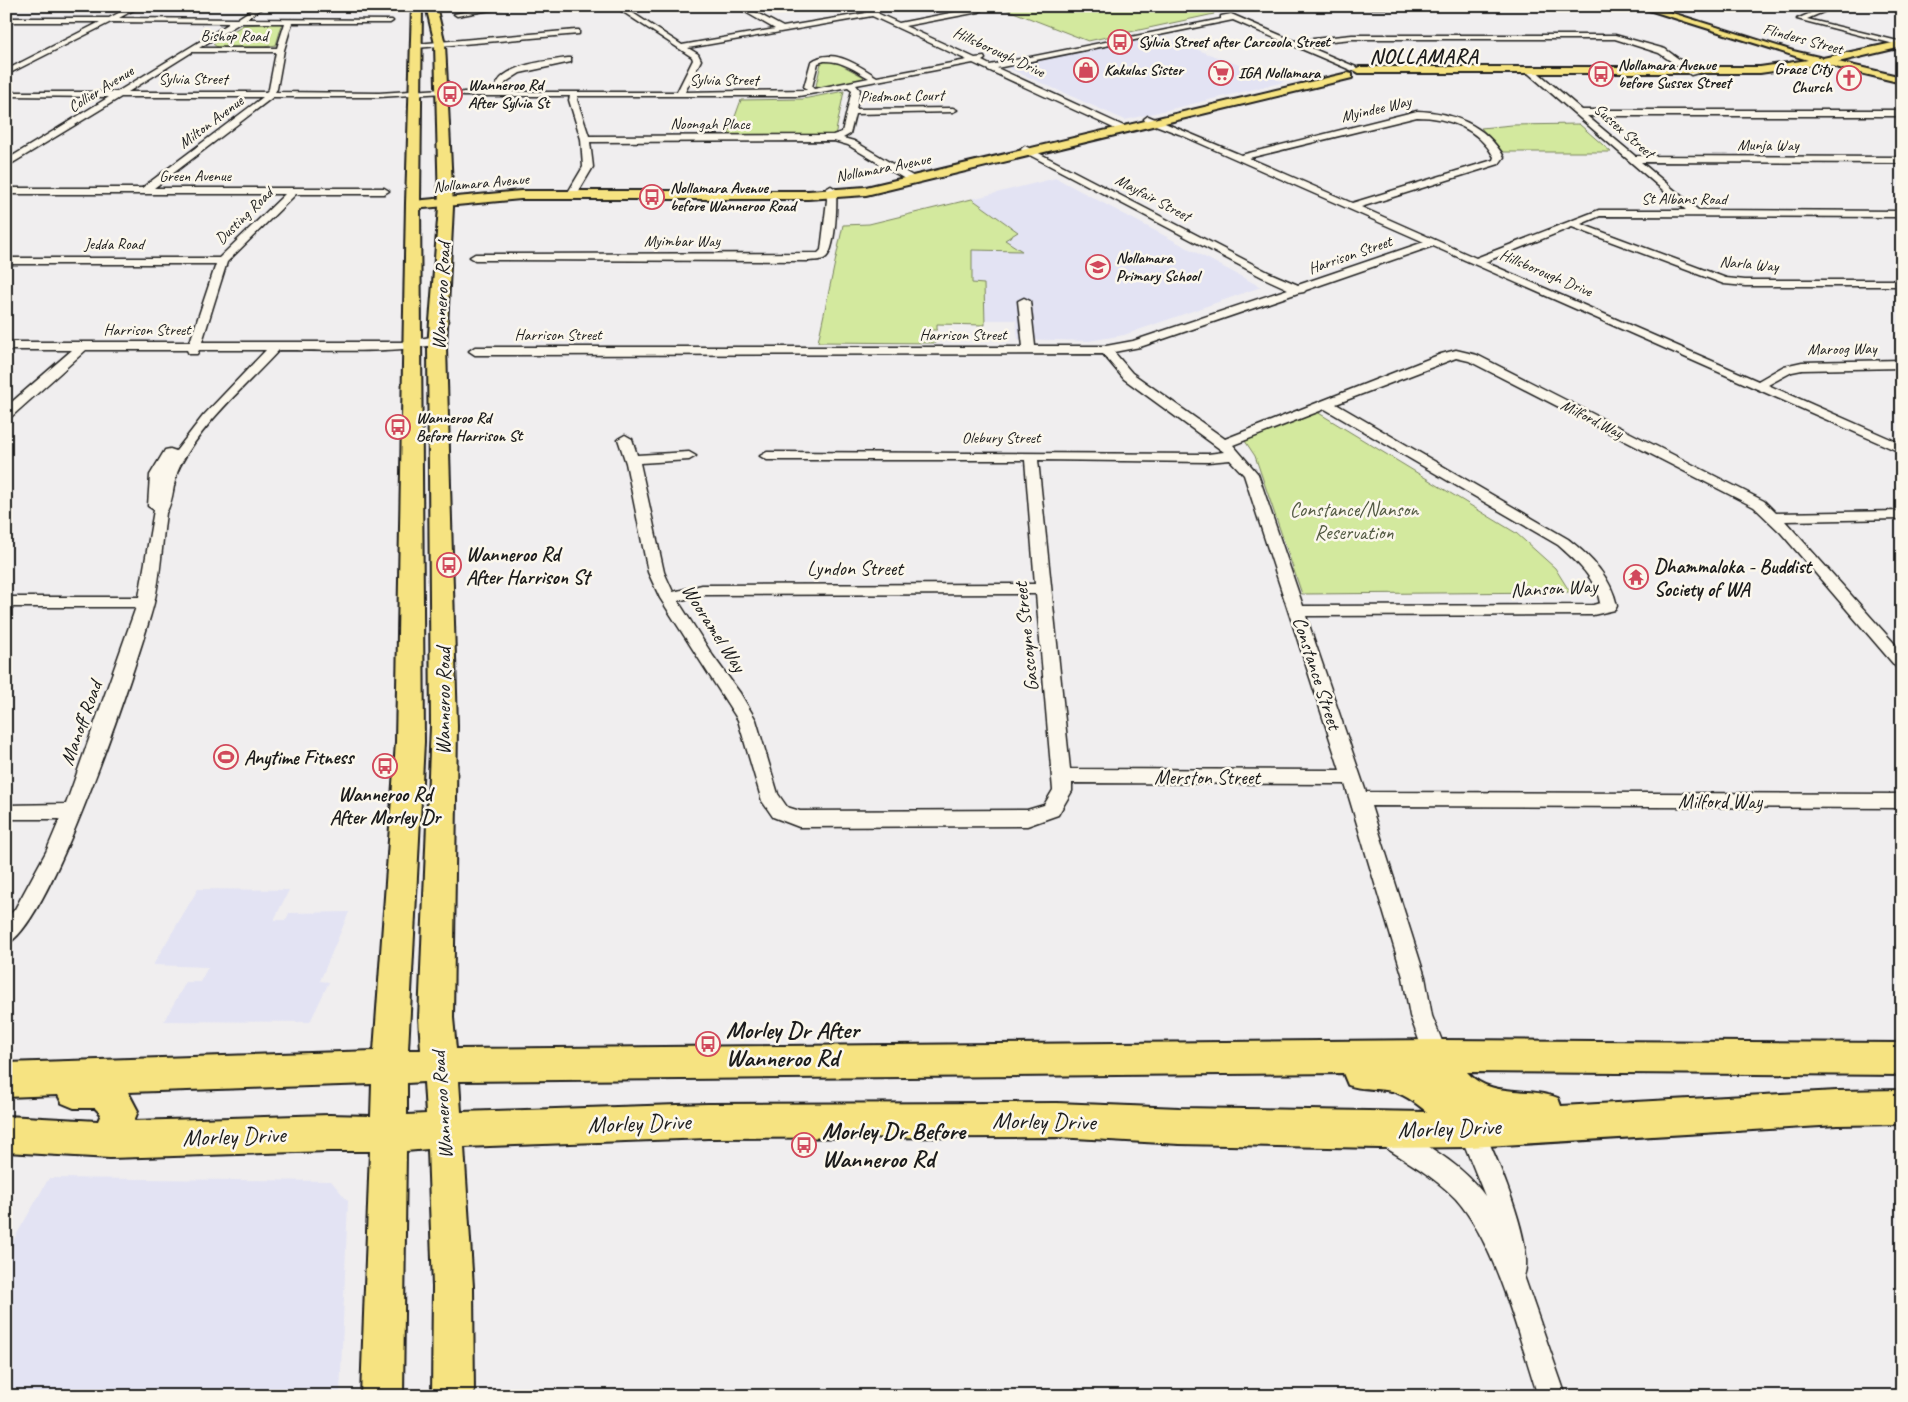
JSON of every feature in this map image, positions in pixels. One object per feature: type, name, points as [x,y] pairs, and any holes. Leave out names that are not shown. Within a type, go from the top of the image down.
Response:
[{"type":"highway","name":"Wanneroo Road","points":[[417,6],[413,204],[425,346],[444,726],[436,1018],[445,1131],[453,1287],[453,1396]]},
{"type":"highway","name":"Wanneroo Road","points":[[382,1396],[390,1134],[390,1068],[410,742],[425,346],[445,200],[440,44],[431,6]]},
{"type":"highway","points":[[6,1080],[511,1063],[1436,1056],[1902,1059]]},
{"type":"highway","points":[[1436,1056],[1445,1074],[1476,1102],[1495,1107],[1548,1110],[1605,1110],[1648,1119]]},
{"type":"highway","points":[[1279,1057],[1327,1072],[1390,1073],[1419,1083],[1447,1105],[1470,1129]]},
{"type":"highway","points":[[6,1086],[50,1091],[100,1091],[111,1097],[120,1110],[110,1140]]},
{"type":"highway","name":"Morley Drive","points":[[6,1134],[110,1140],[329,1133],[390,1134],[526,1126],[708,1121],[1038,1120],[1379,1130],[1470,1129],[1837,1108],[1902,1107]]},
{"type":"main road","name":"Flinders Street","points":[[1640,6],[1771,47],[1902,79]]},
{"type":"main road","name":"Flinders Street","points":[[1646,6],[1746,38],[1902,79]]},
{"type":"main road","name":"Nollamara Avenue","points":[[1833,62],[1902,44]]},
{"type":"main road","name":"Nollamara Avenue","points":[[445,200],[458,194],[523,191],[831,192],[886,187],[910,179],[1351,72],[1773,72],[1902,50]]},
{"type":"main road","points":[[1864,68],[1860,63],[1874,56]]},
{"type":"main road","name":"Nollamara Avenue","points":[[413,204],[445,200],[472,202],[505,196],[573,192]]},
{"type":"street","points":[[6,9],[12,6]]},
{"type":"street","points":[[6,74],[138,6]]},
{"type":"street","name":"Collier Avenue","points":[[6,164],[262,6]]},
{"type":"street","points":[[457,14],[510,6]]},
{"type":"street","points":[[617,6],[695,56],[697,60],[678,95]]},
{"type":"street","points":[[738,6],[783,30]]},
{"type":"street","name":"Hillsborough Drive","points":[[857,6],[901,24],[1125,127]]},
{"type":"street","name":"Hillsborough Drive","points":[[866,6],[876,13]]},
{"type":"street","points":[[901,24],[979,10],[982,6]]},
{"type":"street","points":[[1220,6],[1429,6]]},
{"type":"street","points":[[1220,6],[1228,18],[1351,72]]},
{"type":"street","points":[[1227,6],[1228,18]]},
{"type":"street","points":[[1546,6],[1622,7]]},
{"type":"street","points":[[1834,6],[1800,19],[1902,44]]},
{"type":"street","points":[[682,47],[876,13]]},
{"type":"street","name":"Sylvia Street","points":[[463,94],[783,95],[813,92],[987,63],[1228,18]]},
{"type":"street","points":[[6,20],[390,21]]},
{"type":"street","name":"Milton Avenue","points":[[144,191],[271,94],[280,50],[289,21]]},
{"type":"street","points":[[416,46],[576,32]]},
{"type":"street","points":[[1288,43],[1352,37],[1615,37],[1631,40],[1662,51],[1691,72]]},
{"type":"street","name":"Bishop Road","points":[[189,50],[280,50]]},
{"type":"street","points":[[813,92],[808,87],[815,62],[825,58],[839,60],[877,80]]},
{"type":"street","points":[[494,94],[500,88],[500,83],[511,74],[539,65],[568,60]]},
{"type":"street","points":[[1328,61],[1351,72]]},
{"type":"street","name":"Sussex Street","points":[[1533,72],[1696,214]]},
{"type":"street","points":[[834,138],[846,134],[856,90],[851,85]]},
{"type":"street","name":"Sylvia Street","points":[[6,94],[415,94],[442,92]]},
{"type":"street","points":[[573,192],[588,167],[585,139],[573,100],[575,95]]},
{"type":"street","name":"Piedmont Court","points":[[851,112],[953,110]]},
{"type":"street","name":"Myindee Way","points":[[1238,158],[1417,114],[1428,113],[1471,127],[1479,132],[1497,152],[1499,157],[1496,162],[1351,207]]},
{"type":"street","points":[[1580,113],[1902,113]]},
{"type":"street","name":"Hillsborough Drive","points":[[1155,120],[1899,449]]},
{"type":"street","points":[[834,138],[851,143],[910,179]]},
{"type":"street","name":"Noongah Place","points":[[585,139],[834,138]]},
{"type":"street","name":"Mayfair Street","points":[[1028,151],[1266,275],[1273,282],[1295,291]]},
{"type":"street","name":"Munja Way","points":[[1635,159],[1902,160]]},
{"type":"street","name":"Green Avenue","points":[[6,191],[384,191]]},
{"type":"street","name":"Dusting Road","points":[[194,349],[222,260],[293,191]]},
{"type":"street","name":"Myimbar Way","points":[[475,257],[809,258],[820,256],[826,251],[831,192]]},
{"type":"street","name":"St Albans Road","points":[[1475,262],[1599,213],[1902,214]]},
{"type":"street","name":"Narla Way","points":[[1573,224],[1724,281],[1745,283],[1902,283]]},
{"type":"street","name":"Harrison Street","points":[[475,351],[1001,345],[1030,351],[1106,350],[1136,344],[1433,243]]},
{"type":"street","name":"Jedda Road","points":[[6,261],[222,260]]},
{"type":"street","points":[[1024,301],[1030,351]]},
{"type":"street","name":"Harrison Street","points":[[6,346],[268,349],[425,346]]},
{"type":"street","points":[[6,414],[80,348]]},
{"type":"street","name":"Harrison Street","points":[[6,351],[80,348]]},
{"type":"street","name":"Manoff Road","points":[[6,935],[27,906],[55,854],[118,689],[146,602],[159,513],[154,504],[158,475],[167,457],[195,430],[268,349]]},
{"type":"street","name":"Constance Street","points":[[1106,350],[1128,376],[1229,450],[1251,474],[1359,799],[1414,977],[1421,1016],[1436,1056]]},
{"type":"street","name":"Milford Way","points":[[1229,450],[1326,404],[1445,356],[1456,354],[1473,358],[1759,504],[1773,517],[1902,663]]},
{"type":"street","name":"Maroog Way","points":[[1758,386],[1788,369],[1802,366],[1820,364],[1902,364]]},
{"type":"street","name":"Nanson Way","points":[[1297,611],[1593,610],[1609,606],[1608,595],[1583,558],[1563,542],[1326,404]]},
{"type":"street","name":"Wooramel Way","points":[[625,439],[632,459],[656,572],[668,598],[707,660],[734,697],[747,720],[769,796],[780,812],[799,819],[1027,818],[1052,810]]},
{"type":"street","name":"Olebury Street","points":[[767,456],[1208,458],[1229,450]]},
{"type":"street","points":[[632,459],[690,456]]},
{"type":"street","name":"Gascoyne Street","points":[[1031,456],[1063,791],[1052,810]]},
{"type":"street","points":[[1773,517],[1902,515]]},
{"type":"street","name":"Lyndon Street","points":[[668,598],[702,590],[1043,589]]},
{"type":"street","points":[[6,602],[146,602]]},
{"type":"street","name":"Merston Street","points":[[1062,776],[1352,777]]},
{"type":"street","name":"Milford Way","points":[[1359,799],[1902,801]]},
{"type":"street","points":[[6,812],[73,811]]},
{"type":"street","points":[[1470,1129],[1484,1156],[1510,1236],[1516,1288]]},
{"type":"street","points":[[1379,1130],[1421,1156],[1459,1185],[1472,1199],[1490,1227],[1516,1288],[1552,1396]]},
{"type":"shaded area","points":[[1158,35],[1284,82],[1125,120],[1008,68],[1009,66]]},
{"type":"shaded area","name":"Nollamara Primary School","points":[[1056,178],[1261,287],[1124,335],[1089,341],[1018,339],[1016,320],[985,320],[984,284],[972,284],[972,250],[1021,251],[1004,240],[1017,232],[972,199]]},
{"type":"shaded area","points":[[198,889],[289,890],[274,920],[286,920],[289,913],[349,912],[320,981],[329,982],[310,1022],[164,1021],[186,982],[200,982],[208,967],[153,965]]},
{"type":"shaded area","points":[[49,1178],[331,1181],[348,1201],[340,1396],[6,1396],[6,1253]]},
{"type":"green space","points":[[998,6],[1209,6],[1214,14],[1088,41]]},
{"type":"green space","points":[[279,23],[282,25],[276,45],[264,47],[217,47],[213,44],[243,25]]},
{"type":"green space","points":[[834,61],[864,77],[822,87],[816,86],[821,63]]},
{"type":"green space","points":[[844,91],[835,136],[728,136],[741,100],[803,99]]},
{"type":"green space","points":[[1579,124],[1611,152],[1503,152],[1481,128],[1512,125]]},
{"type":"green space","points":[[972,199],[1018,232],[1005,240],[1022,251],[972,250],[972,283],[984,284],[985,325],[937,324],[937,330],[931,330],[931,334],[936,335],[936,343],[818,342],[843,225],[869,224]]},
{"type":"green space","name":"Constance/Nanson Reservation","points":[[1317,412],[1516,533],[1555,568],[1570,592],[1302,594],[1255,456],[1245,441]]},
{"type":"place","name":"Sylvia Street after Carcoola Street","points":[[1120,42]]},
{"type":"place","name":"Kakulas Sister","points":[[1086,70]]},
{"type":"place","name":"IGA Nollamara","points":[[1221,73]]},
{"type":"place","name":"Nollamara Avenue before Sussex Street","points":[[1601,74]]},
{"type":"place","name":"Grace City Church","points":[[1849,78]]},
{"type":"place","name":"Wanneroo Rd After Sylvia St","points":[[450,94]]},
{"type":"place","name":"Nollamara Avenue before Wanneroo Road","points":[[652,197]]},
{"type":"place","name":"Nollamara Primary School","points":[[1098,267]]},
{"type":"place","name":"Wanneroo Rd Before Harrison St","points":[[398,427]]},
{"type":"place","name":"Wanneroo Rd After Harrison St","points":[[449,565]]},
{"type":"place","name":"Dhammaloka - Buddist Society of WA","points":[[1636,577]]},
{"type":"place","name":"Anytime Fitness","points":[[226,757]]},
{"type":"place","name":"Wanneroo Rd After Morley Dr","points":[[385,766]]},
{"type":"place","name":"Morley Dr After Wanneroo Rd","points":[[708,1044]]},
{"type":"place","name":"Morley Dr Before Wanneroo Rd","points":[[804,1145]]},
{"type":"district","name":"NOLLAMARA","points":[[1424,56]]}]
